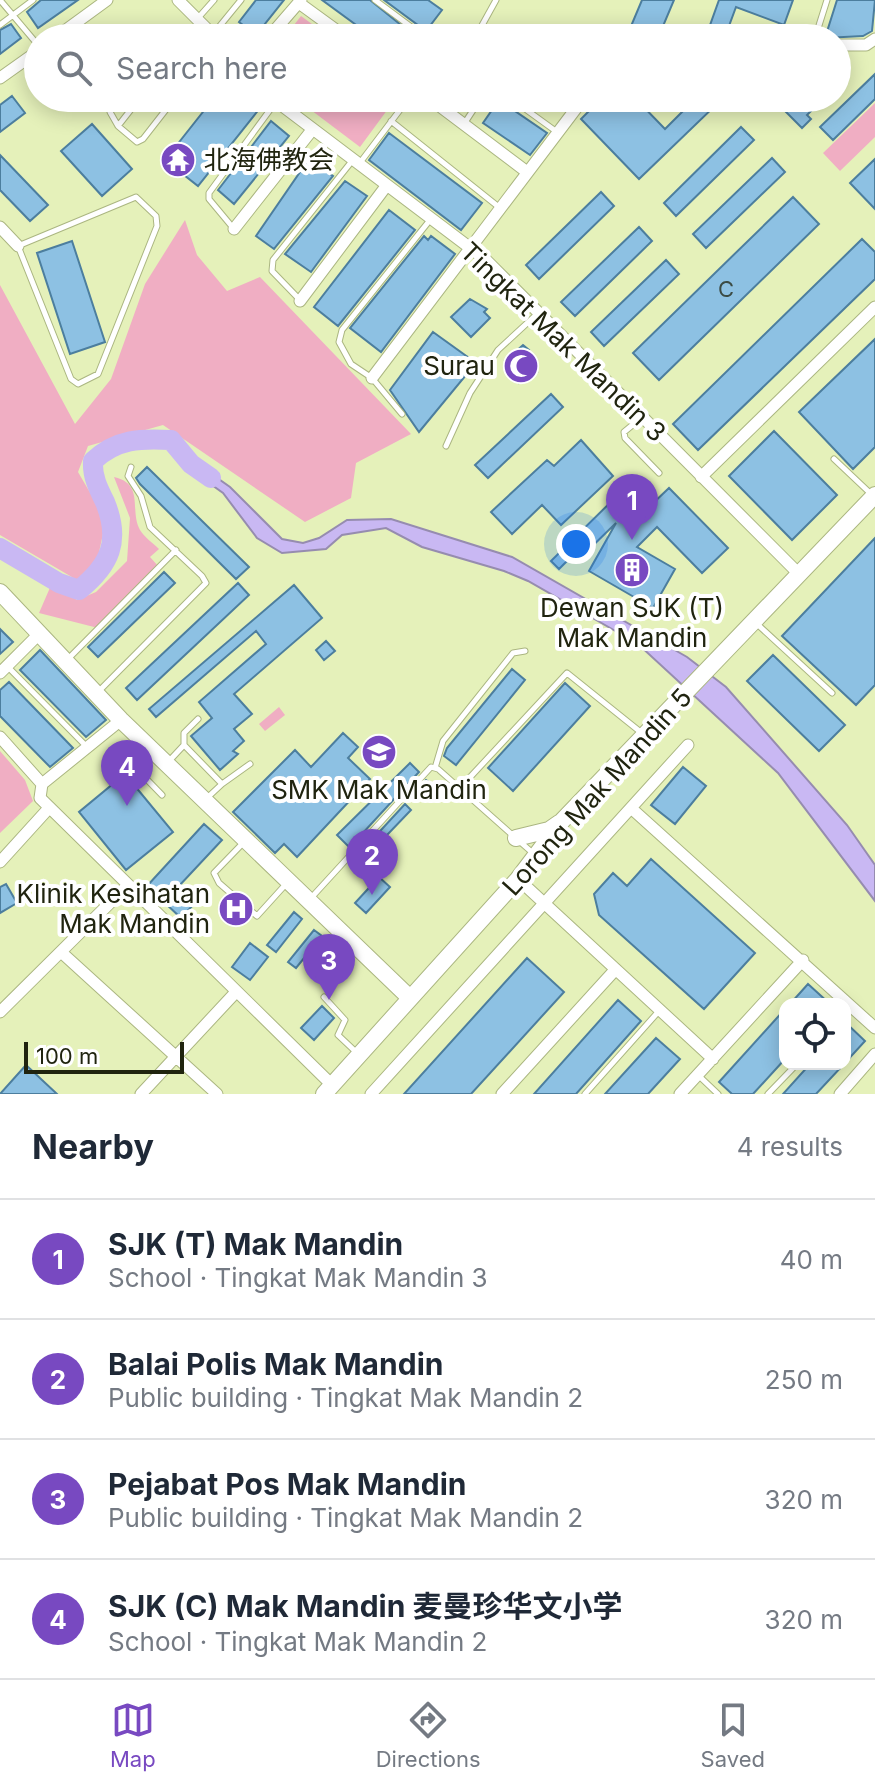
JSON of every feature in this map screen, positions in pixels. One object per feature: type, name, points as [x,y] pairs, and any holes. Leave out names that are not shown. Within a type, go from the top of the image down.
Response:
[{"type":"street","points":[[74,24],[107,0]]},
{"type":"street","points":[[178,0],[203,24]]},
{"type":"street","points":[[280,24],[300,1],[329,24]]},
{"type":"street","points":[[851,45],[866,45],[875,39]]},
{"type":"street","points":[[0,78],[24,59]]},
{"type":"street","name":"Tingkat Mak Mandin 3","points":[[289,112],[470,248],[800,575]]},
{"type":"street","points":[[447,112],[527,172]]},
{"type":"street","points":[[372,378],[573,112]]},
{"type":"street","points":[[234,229],[312,130]]},
{"type":"street","points":[[300,301],[387,185]]},
{"type":"street","points":[[0,227],[18,246]]},
{"type":"street","points":[[701,477],[875,307]]},
{"type":"street","name":"Lorong Mak Mandin 5","points":[[328,1089],[518,879],[562,821],[873,500]]},
{"type":"street","points":[[1,597],[139,738],[410,998]]},
{"type":"street","points":[[4,670],[39,634]]},
{"type":"street","points":[[121,720],[42,784],[40,798],[236,992],[328,1089]]},
{"type":"street","points":[[0,737],[42,784]]},
{"type":"street","points":[[371,1094],[688,745]]},
{"type":"street","points":[[2,854],[49,808]]},
{"type":"street","points":[[631,808],[803,960],[838,998]]},
{"type":"street","points":[[516,838],[549,830],[562,821]]},
{"type":"street","points":[[518,879],[713,1059]]},
{"type":"street","points":[[0,1012],[127,886]]},
{"type":"street","points":[[61,952],[217,1094]]},
{"type":"street","points":[[680,1094],[803,960]]},
{"type":"street","points":[[502,1094],[615,970]]},
{"type":"street","points":[[141,1094],[236,992]]},
{"type":"street","points":[[851,1011],[875,1028]]},
{"type":"street","points":[[840,1094],[875,1054]]},
{"type":"lane","points":[[0,0],[24,30]]},
{"type":"lane","points":[[0,25],[33,0]]},
{"type":"lane","points":[[198,19],[214,0]]},
{"type":"lane","points":[[223,24],[241,0]]},
{"type":"lane","points":[[375,0],[407,24]]},
{"type":"lane","points":[[483,24],[496,0]]},
{"type":"lane","points":[[819,24],[827,0]]},
{"type":"lane","points":[[110,112],[118,126],[137,142],[143,139],[164,112]]},
{"type":"lane","points":[[118,126],[129,112]]},
{"type":"lane","points":[[234,229],[209,199],[209,193],[266,112]]},
{"type":"lane","points":[[300,301],[272,271],[273,260],[398,112]]},
{"type":"lane","points":[[463,124],[471,112]]},
{"type":"lane","points":[[529,112],[557,132]]},
{"type":"lane","points":[[391,121],[500,208]]},
{"type":"lane","points":[[136,197],[156,216],[157,226],[115,333],[98,374],[90,380],[78,384],[71,379],[18,246],[136,197]]},
{"type":"lane","points":[[402,414],[372,378],[351,364],[339,342],[342,330],[431,218]]},
{"type":"lane","points":[[446,446],[470,393],[498,350],[538,313]]},
{"type":"lane","points":[[641,418],[624,432],[625,438],[659,473]]},
{"type":"lane","points":[[834,459],[873,500]]},
{"type":"lane","points":[[96,694],[206,583],[150,527],[141,496],[128,476],[131,467]]},
{"type":"lane","points":[[66,662],[134,597],[176,550]]},
{"type":"lane","points":[[756,623],[832,693]]},
{"type":"lane","points":[[435,768],[443,741],[513,653],[525,651]]},
{"type":"lane","points":[[4,670],[89,749]]},
{"type":"lane","points":[[460,788],[567,673],[643,735]]},
{"type":"lane","points":[[166,764],[184,745],[184,733],[198,719]]},
{"type":"lane","points":[[139,738],[130,747],[130,762],[162,795]]},
{"type":"lane","points":[[184,745],[222,784]]},
{"type":"lane","points":[[205,801],[250,764]]},
{"type":"lane","points":[[435,768],[535,856]]},
{"type":"lane","points":[[309,900],[427,770],[435,768]]},
{"type":"lane","points":[[245,840],[214,873],[253,915],[257,916],[288,881]]},
{"type":"lane","points":[[324,997],[345,1020],[338,1035],[360,1055]]},
{"type":"lane","points":[[585,1094],[659,1011]]},
{"type":"lane","points":[[768,1094],[791,1070]]},
{"type":"lane","points":[[698,1075],[718,1094]]},
{"type":"shaded area","points":[[301,16],[312,24],[295,24]]},
{"type":"shaded area","points":[[875,103],[875,137],[840,171],[823,153]]},
{"type":"shaded area","points":[[314,112],[386,112],[360,147]]},
{"type":"shaded area","points":[[185,220],[197,255],[227,291],[260,277],[411,434],[356,463],[351,498],[305,522],[163,425],[88,446],[78,472],[106,520],[96,566],[77,580],[0,535],[0,285],[75,424],[111,379],[145,284]]},
{"type":"shaded area","points":[[191,464],[203,468],[230,487],[282,539],[303,543],[319,538],[347,520],[391,519],[512,557],[687,657],[726,687],[847,825],[875,865],[875,901],[778,773],[638,644],[528,581],[422,547],[386,528],[342,535],[326,549],[282,553],[257,538],[223,493],[198,475]]},
{"type":"shaded area","points":[[114,477],[130,485],[137,522],[142,533],[159,549],[150,557],[159,567],[98,628],[39,613],[52,583],[77,600],[96,592],[127,561],[130,518]]},
{"type":"shaded area","points":[[279,707],[285,715],[265,731],[259,724]]},
{"type":"shaded area","points":[[0,751],[25,780],[33,801],[0,833]]},
{"type":"building","points":[[41,0],[78,0],[44,24],[35,24],[27,12]]},
{"type":"building","points":[[256,0],[284,0],[265,24],[239,22]]},
{"type":"building","points":[[322,0],[370,0],[400,24],[355,24]]},
{"type":"building","points":[[384,0],[428,0],[442,10],[431,24],[417,24]]},
{"type":"building","points":[[642,0],[674,0],[664,24],[632,24]]},
{"type":"building","points":[[719,0],[793,0],[784,24],[736,7],[730,24],[710,24]]},
{"type":"building","points":[[837,0],[875,0],[872,31],[863,36],[851,37],[851,24],[829,24]]},
{"type":"building","points":[[11,24],[21,38],[0,54],[0,30]]},
{"type":"building","points":[[875,74],[875,99],[833,140],[820,127],[836,112],[851,112],[851,97]]},
{"type":"building","points":[[12,96],[25,113],[0,132],[0,105]]},
{"type":"building","points":[[203,112],[257,112],[198,186],[165,160]]},
{"type":"building","points":[[491,112],[516,112],[547,133],[530,155],[483,123]]},
{"type":"building","points":[[588,112],[649,112],[665,129],[682,112],[709,112],[639,179],[581,119]]},
{"type":"building","points":[[786,112],[810,112],[807,115],[811,119],[802,128]]},
{"type":"building","points":[[271,121],[289,136],[234,204],[218,190]]},
{"type":"building","points":[[92,124],[132,169],[102,196],[61,151]]},
{"type":"building","points":[[741,127],[754,140],[676,216],[664,203]]},
{"type":"building","points":[[389,133],[482,203],[461,230],[369,160]]},
{"type":"building","points":[[0,155],[48,205],[30,221],[0,190]]},
{"type":"building","points":[[772,158],[785,172],[706,248],[693,234]]},
{"type":"building","points":[[309,159],[333,176],[274,249],[256,236]]},
{"type":"building","points":[[875,159],[875,209],[850,183]]},
{"type":"building","points":[[345,181],[367,196],[311,272],[285,254]]},
{"type":"building","points":[[601,192],[614,206],[539,279],[526,265]]},
{"type":"building","points":[[793,197],[819,224],[659,380],[633,353]]},
{"type":"building","points":[[389,210],[415,230],[338,326],[314,307]]},
{"type":"building","points":[[639,227],[652,241],[575,316],[561,302]]},
{"type":"building","points":[[424,236],[428,240],[431,236],[455,254],[381,352],[350,328]]},
{"type":"building","points":[[862,239],[875,252],[875,279],[698,450],[673,424]]},
{"type":"building","points":[[72,241],[105,342],[70,354],[37,253]]},
{"type":"building","points":[[666,260],[679,274],[604,346],[591,332]]},
{"type":"building","points":[[470,299],[487,309],[484,312],[490,318],[471,337],[451,317]]},
{"type":"building","points":[[433,332],[476,363],[419,432],[390,390]]},
{"type":"building","points":[[875,339],[875,447],[853,469],[799,412]]},
{"type":"building","name":"Surau","points":[[523,345],[529,350],[526,355],[537,372],[519,383],[505,361]]},
{"type":"building","points":[[551,394],[563,407],[488,478],[475,465]]},
{"type":"building","points":[[774,431],[837,495],[792,540],[729,476]]},
{"type":"building","points":[[581,440],[613,476],[561,525],[542,505],[512,534],[491,512],[547,460],[554,466]]},
{"type":"building","points":[[147,467],[249,567],[236,579],[140,484],[136,478]]},
{"type":"building","points":[[627,486],[648,508],[669,488],[728,548],[702,573],[657,527],[637,547],[675,569],[653,608],[589,571],[616,523],[577,561],[572,556],[559,569],[551,561]]},
{"type":"building","points":[[875,538],[875,685],[856,705],[782,636]]},
{"type":"building","points":[[164,572],[175,583],[98,657],[88,647]]},
{"type":"building","points":[[238,583],[249,595],[137,700],[126,688]]},
{"type":"building","points":[[294,585],[322,618],[234,694],[252,714],[234,729],[244,741],[233,751],[238,754],[220,770],[191,736],[212,718],[199,702],[266,644],[256,631],[156,717],[149,709]]},
{"type":"building","points":[[0,629],[13,642],[0,654]]},
{"type":"building","points":[[326,641],[335,651],[324,660],[316,650]]},
{"type":"building","points":[[40,650],[106,720],[86,737],[20,670]]},
{"type":"building","points":[[773,655],[845,725],[819,751],[747,681]]},
{"type":"building","points":[[512,669],[525,680],[456,765],[444,756],[447,748]]},
{"type":"building","points":[[9,682],[73,748],[50,767],[0,716],[0,690]]},
{"type":"building","points":[[565,683],[590,706],[513,791],[488,768]]},
{"type":"building","points":[[343,733],[358,747],[348,758],[370,779],[297,857],[284,844],[275,853],[233,812],[295,750],[311,767]]},
{"type":"building","points":[[410,763],[419,772],[348,846],[337,835]]},
{"type":"building","points":[[683,767],[706,786],[675,824],[651,805]]},
{"type":"building","points":[[125,774],[173,832],[126,870],[79,812]]},
{"type":"building","points":[[426,780],[435,786],[427,798],[417,791]]},
{"type":"building","points":[[405,804],[411,810],[363,860],[358,855]]},
{"type":"building","points":[[204,824],[222,840],[178,887],[195,903],[181,918],[147,886]]},
{"type":"building","points":[[651,859],[755,953],[704,1009],[599,915],[594,894],[613,873],[627,886]]},
{"type":"building","points":[[379,877],[390,887],[366,913],[355,903]]},
{"type":"building","points":[[6,884],[17,903],[0,913],[0,887]]},
{"type":"building","points":[[294,912],[302,919],[276,952],[267,945]]},
{"type":"building","points":[[314,930],[322,936],[296,968],[288,962]]},
{"type":"building","points":[[250,943],[268,957],[250,980],[232,967]]},
{"type":"building","points":[[527,958],[564,992],[471,1094],[404,1094]]},
{"type":"building","points":[[808,984],[823,998],[795,998]]},
{"type":"building","points":[[618,1000],[641,1021],[576,1094],[534,1094]]},
{"type":"building","points":[[322,1006],[334,1018],[314,1040],[301,1028]]},
{"type":"building","points":[[779,1016],[779,1066],[753,1094],[732,1094],[719,1082]]},
{"type":"building","points":[[851,1028],[865,1041],[851,1056]]},
{"type":"building","points":[[656,1038],[680,1059],[648,1094],[605,1094]]},
{"type":"building","points":[[26,1065],[57,1094],[0,1094]]},
{"type":"building","points":[[805,1070],[838,1070],[816,1094],[783,1094]]},
{"type":"waterway","points":[[0,548],[59,583],[79,590],[105,561],[112,540],[110,516],[96,482],[93,461],[120,444],[149,439],[171,440],[191,464],[211,478]]},
{"type":"place","name":"北海佛教会","points":[[178,160]]},
{"type":"place","name":"Surau","points":[[521,366]]},
{"type":"place","name":"SJK (T) Mak Mandin","points":[[632,540]]},
{"type":"place","name":"Dewan SJK (T) Mak Mandin","points":[[632,570]]},
{"type":"place","name":"SMK Mak Mandin","points":[[379,752]]},
{"type":"place","name":"SJK (C) Mak Mandin 麦曼珍华文小学","points":[[127,806]]},
{"type":"place","name":"Balai Polis Mak Mandin","points":[[372,895]]},
{"type":"place","name":"Klinik Kesihatan Mak Mandin","points":[[236,909]]},
{"type":"place","name":"Pejabat Pos Mak Mandin","points":[[329,1000]]}]
